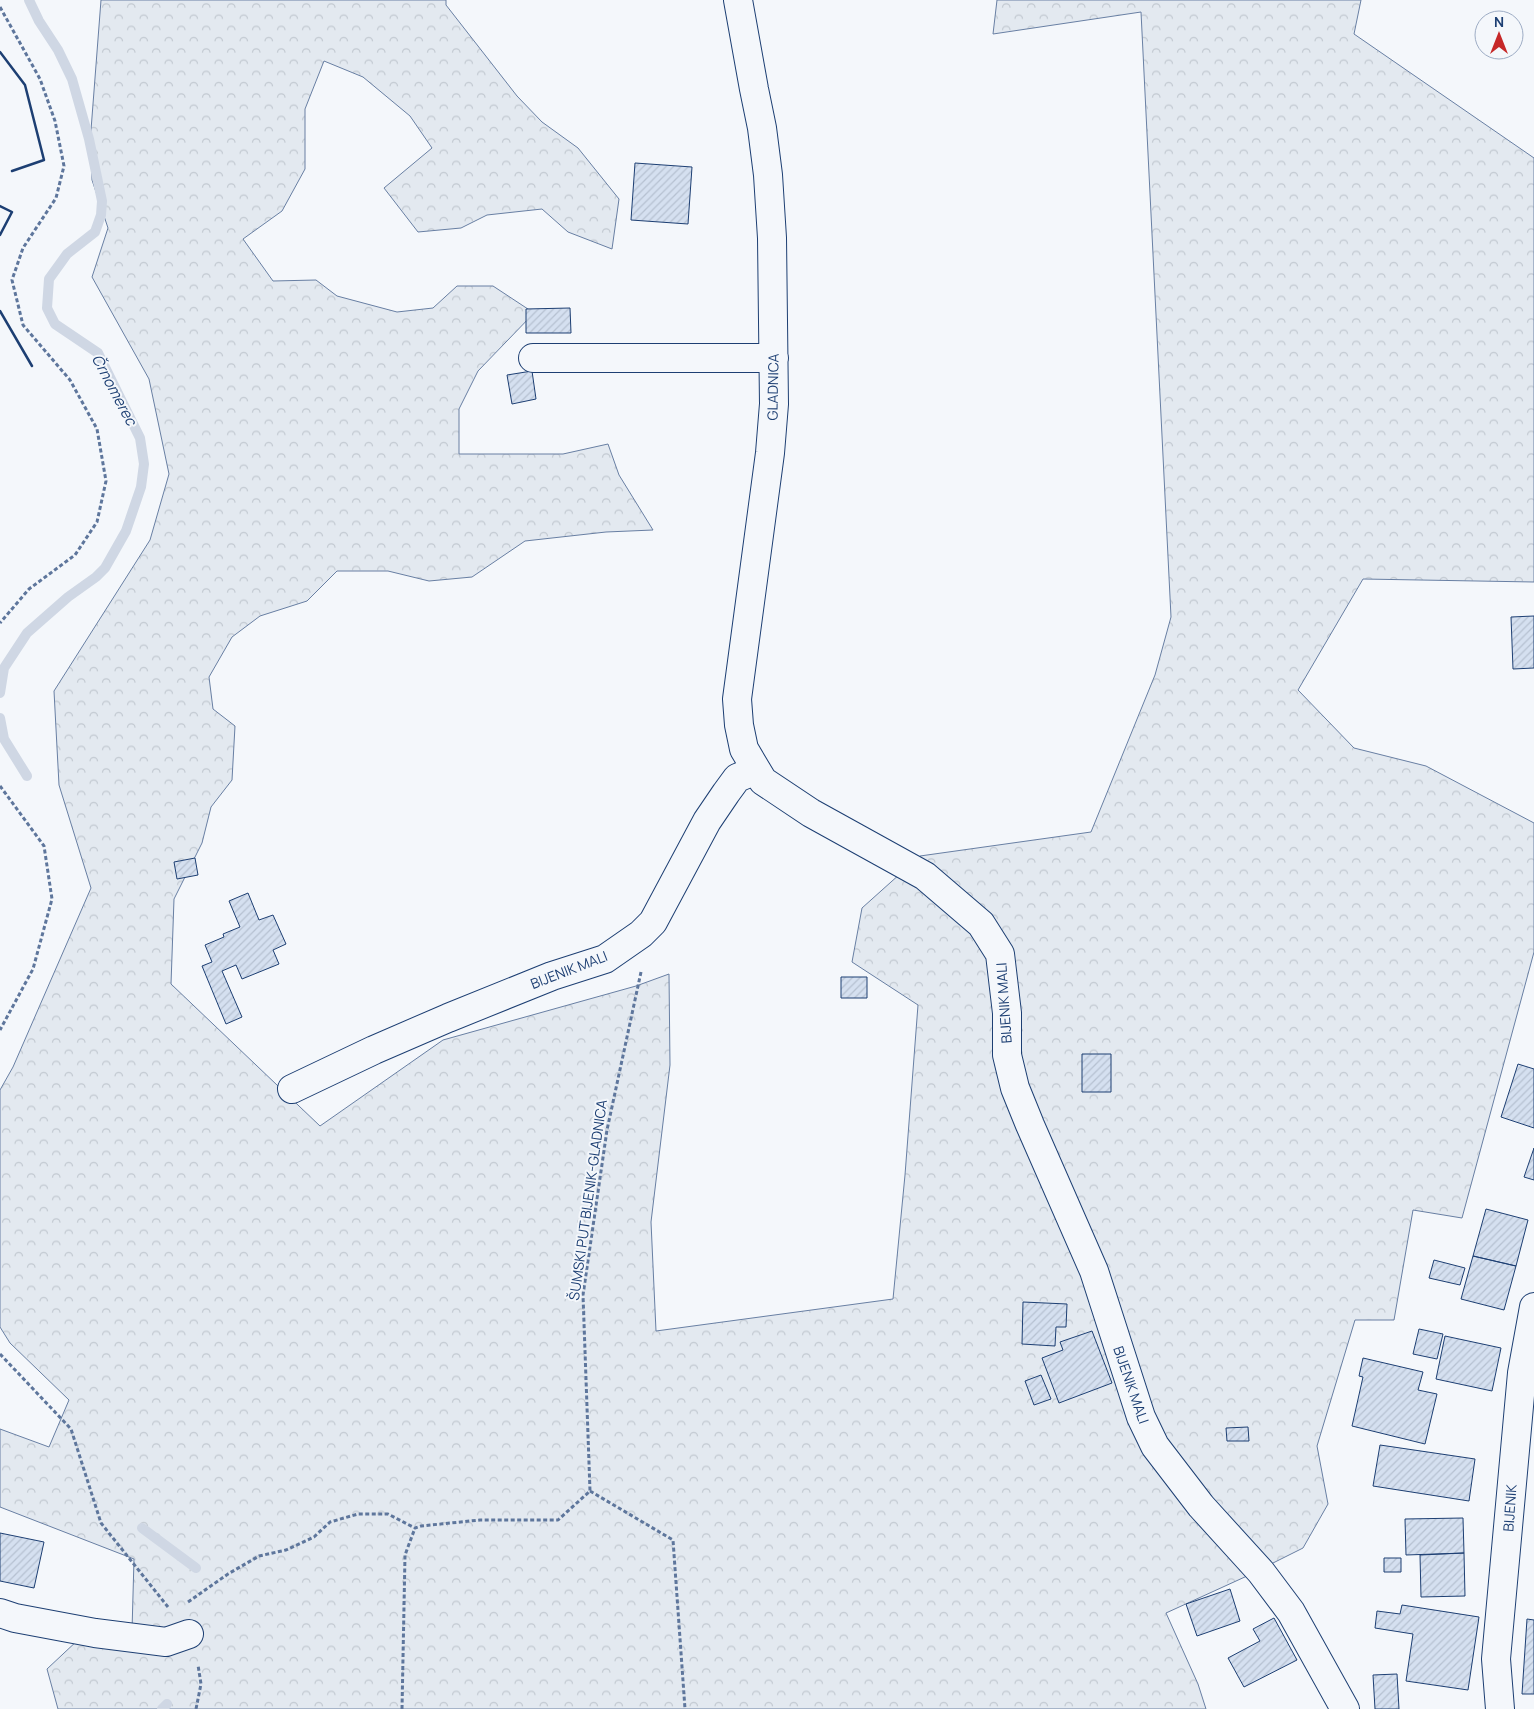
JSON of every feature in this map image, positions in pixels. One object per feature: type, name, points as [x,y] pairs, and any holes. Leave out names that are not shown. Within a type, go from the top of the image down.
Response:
[{"type":"street","name":"GLADNICA","points":[[738,0],[762,128],[768,175],[772,238],[774,404],[770,453],[737,699],[739,726],[744,749],[756,770]]},
{"type":"street","points":[[533,358],[774,358]]},
{"type":"street","name":"BIJENIK MALI","points":[[292,1089],[374,1050],[448,1018],[552,976],[605,959],[641,934],[653,922],[707,821],[737,778],[756,770],[763,781],[811,813],[925,876],[981,924],[1000,954],[1007,1013],[1007,1055],[1015,1088],[1094,1271],[1141,1417],[1154,1446],[1202,1506],[1261,1572],[1291,1612],[1345,1709]]},
{"type":"street","name":"BIJENIK","points":[[1500,1709],[1496,1659],[1522,1373],[1534,1307]]},
{"type":"street","points":[[0,1614],[95,1633],[166,1642],[189,1634]]},
{"type":"path","points":[[0,7],[40,79],[55,121],[64,166],[56,198],[23,248],[12,280],[23,325],[70,380],[97,429],[106,481],[97,522],[75,555],[29,589],[0,623]]},
{"type":"path","points":[[0,786],[44,846],[52,899],[33,969],[0,1030]]},
{"type":"path","name":"ŠUMSKI PUT BIJENIK-GLADNICA","points":[[590,1491],[583,1295],[607,1130],[642,972],[641,934]]},
{"type":"path","points":[[0,1354],[71,1429],[101,1523],[189,1634]]},
{"type":"path","points":[[172,1613],[228,1574],[259,1556],[286,1550],[314,1538],[330,1522],[358,1514],[388,1514],[415,1528],[480,1520],[558,1520],[590,1491],[673,1540],[685,1709]]},
{"type":"path","points":[[402,1709],[406,1555],[415,1528]]},
{"type":"path","points":[[196,1709],[201,1684]]},
{"type":"green space","points":[[101,0],[446,0],[446,5],[517,96],[542,122],[578,148],[619,199],[612,249],[568,232],[542,209],[487,215],[461,228],[418,232],[384,188],[432,148],[410,116],[363,77],[324,61],[305,109],[305,169],[282,211],[243,239],[273,281],[316,280],[337,296],[397,312],[433,308],[457,286],[493,286],[534,313],[478,371],[459,409],[459,454],[563,454],[608,444],[619,475],[653,530],[606,532],[525,541],[472,577],[429,581],[388,571],[337,571],[307,601],[260,616],[232,637],[209,677],[213,709],[235,726],[232,780],[211,807],[202,843],[174,899],[171,984],[320,1126],[443,1040],[636,986],[669,974],[670,1065],[651,1222],[656,1331],[893,1299],[918,1005],[852,962],[862,908],[920,856],[1091,832],[1155,675],[1171,617],[1141,12],[993,34],[997,0],[1361,0],[1354,34],[1534,158],[1534,582],[1363,579],[1298,690],[1354,748],[1426,766],[1534,823],[1534,952],[1462,1218],[1413,1210],[1394,1320],[1355,1320],[1317,1446],[1328,1504],[1303,1548],[1166,1613],[1198,1684],[1206,1709],[58,1709],[47,1669],[79,1639],[132,1631],[134,1559],[0,1507],[0,1429],[49,1447],[69,1400],[10,1343],[0,1327],[0,1090],[13,1067],[91,888],[59,785],[54,691],[150,540],[169,474],[149,379],[92,277],[108,228],[92,180],[91,130]]},
{"type":"building","points":[[635,163],[692,167],[688,224],[631,220]]},
{"type":"building","points":[[570,308],[571,333],[526,333],[526,309]]},
{"type":"building","points":[[532,371],[536,399],[512,404],[507,375]]},
{"type":"building","points":[[1534,616],[1534,668],[1513,669],[1511,617]]},
{"type":"building","points":[[195,858],[198,875],[177,879],[174,862]]},
{"type":"building","points":[[248,893],[259,920],[273,915],[286,944],[273,950],[279,964],[242,979],[236,965],[222,971],[242,1017],[226,1024],[202,966],[212,962],[205,945],[224,937],[223,934],[240,927],[229,901]]},
{"type":"building","points":[[841,977],[867,977],[867,998],[841,998]]},
{"type":"building","points":[[1082,1054],[1111,1054],[1111,1092],[1082,1092]]},
{"type":"building","points":[[1518,1064],[1534,1069],[1534,1128],[1501,1117]]},
{"type":"building","points":[[1534,1148],[1534,1180],[1524,1177]]},
{"type":"building","points":[[1486,1209],[1528,1220],[1516,1266],[1473,1256]]},
{"type":"building","points":[[1473,1256],[1516,1266],[1504,1310],[1461,1299]]},
{"type":"building","points":[[1434,1260],[1465,1268],[1460,1285],[1429,1278]]},
{"type":"building","points":[[1023,1302],[1067,1304],[1066,1327],[1056,1327],[1055,1346],[1022,1344]]},
{"type":"building","points":[[1419,1329],[1443,1334],[1437,1359],[1413,1354]]},
{"type":"building","points":[[1092,1331],[1112,1383],[1059,1403],[1042,1358],[1063,1350],[1060,1342]]},
{"type":"building","points":[[1445,1336],[1501,1348],[1492,1391],[1436,1379]]},
{"type":"building","points":[[1363,1358],[1423,1372],[1418,1390],[1437,1394],[1425,1444],[1352,1426],[1363,1377],[1359,1376]]},
{"type":"building","points":[[1041,1375],[1051,1399],[1034,1405],[1025,1381]]},
{"type":"building","points":[[1248,1427],[1249,1441],[1227,1441],[1226,1428]]},
{"type":"building","points":[[1380,1445],[1475,1459],[1469,1501],[1373,1486]]},
{"type":"building","points":[[1463,1518],[1464,1553],[1406,1555],[1405,1519]]},
{"type":"building","points":[[0,1533],[44,1542],[34,1588],[0,1581]]},
{"type":"building","points":[[1464,1553],[1465,1596],[1421,1597],[1420,1555]]},
{"type":"building","points":[[1384,1558],[1401,1558],[1401,1572],[1384,1572]]},
{"type":"building","points":[[1230,1589],[1240,1621],[1197,1636],[1186,1604]]},
{"type":"building","points":[[1402,1605],[1479,1617],[1468,1690],[1406,1681],[1413,1634],[1375,1628],[1377,1611],[1400,1614]]},
{"type":"building","points":[[1274,1618],[1297,1660],[1244,1687],[1228,1658],[1260,1641],[1253,1629]]},
{"type":"building","points":[[1527,1619],[1534,1620],[1534,1694],[1522,1694]]},
{"type":"building","points":[[1397,1674],[1399,1709],[1375,1709],[1373,1675]]},
{"type":"waterway","name":"Črnomerec","points":[[0,693],[4,668],[27,633],[105,568],[126,531],[141,487],[144,464],[140,438],[98,353],[55,324],[47,308],[49,279],[67,254],[95,232],[101,215],[102,201],[89,139],[72,79],[58,50],[39,21],[29,0]]},
{"type":"waterway","name":"Črnomerec","points":[[0,718],[4,739],[27,776]]},
{"type":"waterway","name":"Črnomerec","points":[[142,1528],[196,1568]]},
{"type":"waterway","name":"Črnomerec","points":[[162,1709],[167,1704]]},
{"type":"wall","points":[[0,52],[25,85],[44,160],[12,171]]},
{"type":"wall","points":[[0,206],[12,212],[0,235]]},
{"type":"wall","points":[[0,311],[32,366]]}]
